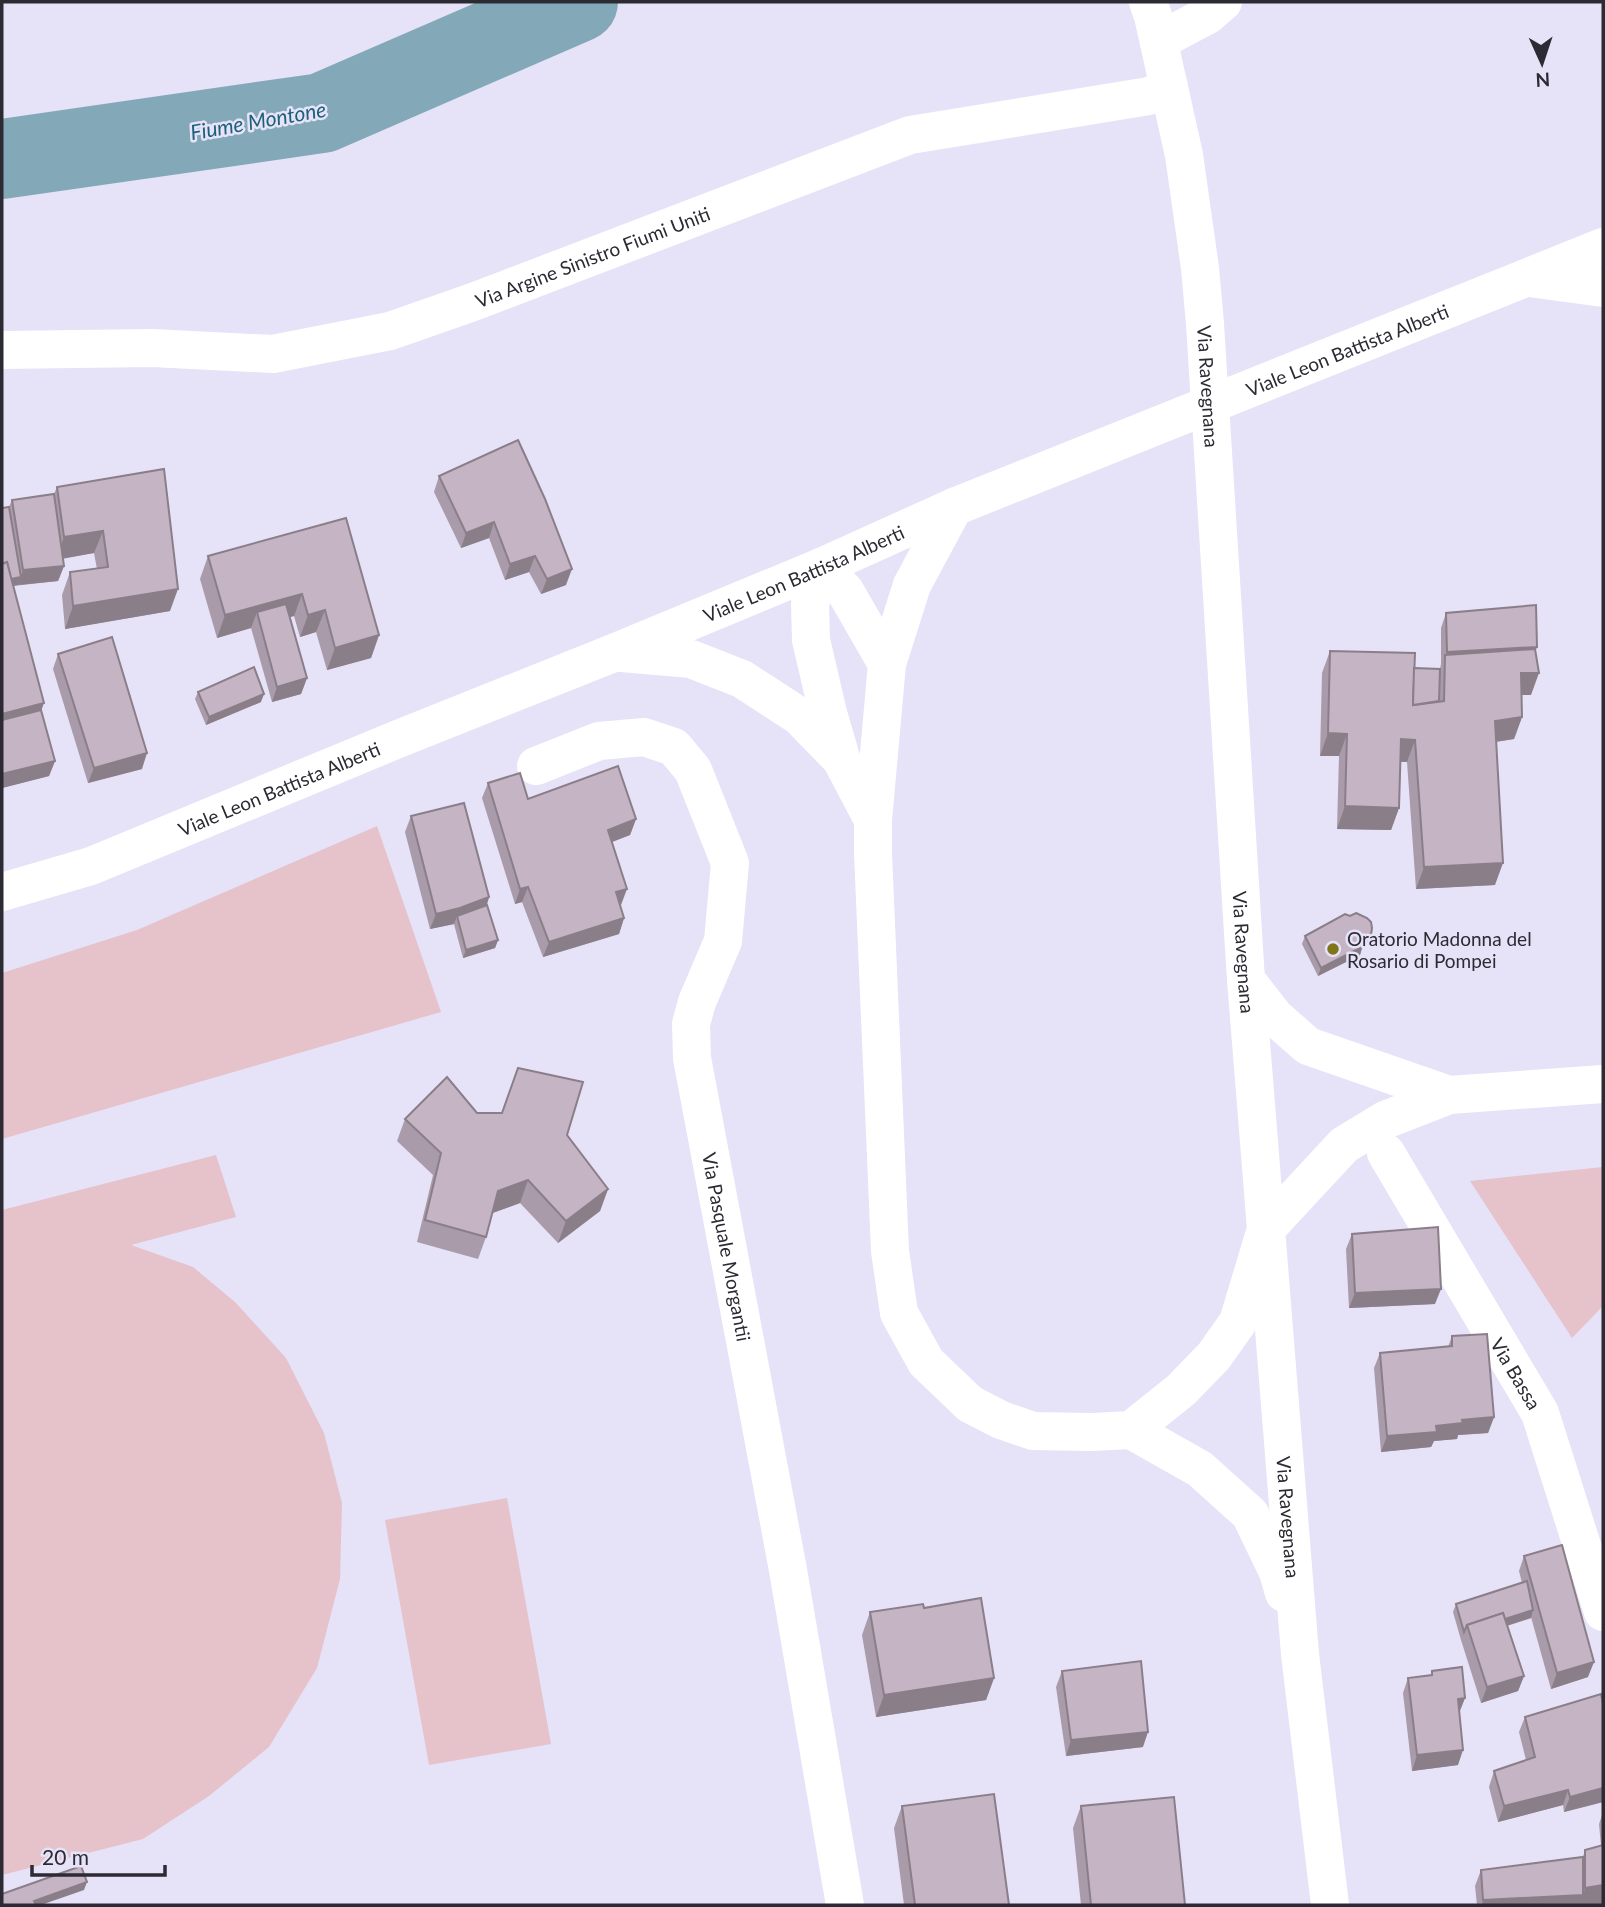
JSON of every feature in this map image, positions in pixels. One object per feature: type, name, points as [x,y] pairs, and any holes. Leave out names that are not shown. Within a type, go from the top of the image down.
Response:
[{"type":"main road","points":[[1153,19],[1208,15],[1223,2]]},
{"type":"main road","name":"Via Ravegnana","points":[[1153,19],[1184,155],[1205,324],[1246,981],[1300,1654],[1330,1905]]},
{"type":"main road","name":"Via Argine Sinistro Fiumi Uniti","points":[[2,350],[152,348],[273,354],[390,331],[910,135],[1149,96],[1170,87]]},
{"type":"main road","name":"Viale Leon Battista Alberti","points":[[2,891],[91,866],[821,567],[954,507],[1603,247]]},
{"type":"main road","points":[[1527,278],[1603,288]]},
{"type":"main road","points":[[954,507],[912,585],[887,664],[873,820],[890,1251],[899,1314],[926,1362],[970,1404],[1001,1420],[1033,1431],[1131,1430],[1200,1469],[1250,1514],[1278,1572],[1300,1654]]},
{"type":"main road","points":[[873,820],[842,761],[811,640],[810,604],[821,567],[845,591],[887,664]]},
{"type":"main road","points":[[616,652],[691,659],[742,679],[799,716],[842,761]]},
{"type":"main road","name":"Via Pasquale Morgantii","points":[[536,766],[599,741],[644,737],[674,747],[693,770],[730,863],[723,941],[697,1002],[691,1024],[692,1058],[788,1570],[845,1905]]},
{"type":"main road","points":[[1246,981],[1275,1017],[1308,1046],[1449,1095]]},
{"type":"main road","points":[[1131,1430],[1181,1390],[1214,1356],[1238,1322],[1266,1229],[1344,1145],[1385,1120],[1449,1095],[1603,1084]]},
{"type":"main road","name":"Via Bassa","points":[[1386,1153],[1540,1413],[1603,1612]]},
{"type":"shaded area","points":[[377,826],[441,1012],[2,1139],[2,973],[137,930]]},
{"type":"shaded area","points":[[216,1155],[236,1217],[131,1245],[193,1267],[235,1302],[286,1358],[324,1433],[342,1503],[340,1579],[317,1668],[269,1747],[209,1796],[143,1839],[2,1875],[2,1210]]},
{"type":"shaded area","points":[[1603,1167],[1603,1306],[1572,1338],[1470,1181]]},
{"type":"shaded area","points":[[507,1498],[551,1744],[429,1765],[385,1520]]},
{"type":"building","points":[[518,440],[545,499],[572,569],[547,579],[535,556],[510,564],[494,522],[466,533],[439,476]]},
{"type":"building","points":[[164,469],[178,589],[73,606],[70,572],[108,567],[103,531],[64,537],[57,487]]},
{"type":"building","points":[[54,494],[64,566],[23,570],[12,500]]},
{"type":"building","points":[[9,507],[21,577],[11,579],[7,562],[2,564],[2,508]]},
{"type":"building","points":[[346,518],[379,635],[335,648],[325,610],[308,615],[302,594],[225,615],[208,556]]},
{"type":"building","points":[[7,562],[44,703],[2,714],[2,564]]},
{"type":"building","points":[[286,604],[307,678],[277,687],[257,612]]},
{"type":"building","points":[[1536,605],[1537,647],[1447,652],[1446,613]]},
{"type":"building","points":[[112,637],[147,753],[94,768],[58,654]]},
{"type":"building","points":[[1535,649],[1539,673],[1521,673],[1522,717],[1495,721],[1503,863],[1424,867],[1415,740],[1401,739],[1399,808],[1345,806],[1347,734],[1328,733],[1330,651],[1415,653],[1413,705],[1444,701],[1445,655]]},
{"type":"building","points":[[254,667],[264,694],[209,717],[198,692]]},
{"type":"building","points":[[1414,668],[1440,669],[1439,701],[1413,705]]},
{"type":"building","points":[[41,710],[55,761],[2,774],[2,720]]},
{"type":"building","points":[[618,766],[636,819],[608,830],[627,889],[616,892],[624,918],[549,942],[528,887],[520,889],[488,783],[520,773],[528,799]]},
{"type":"building","points":[[464,803],[489,897],[436,914],[411,816]]},
{"type":"building","points":[[487,905],[498,940],[466,950],[457,916]]},
{"type":"building","name":"Oratorio Madonna del Rosario di Pompei","points":[[1356,913],[1371,922],[1371,935],[1362,942],[1362,947],[1321,968],[1305,936],[1345,914],[1350,916]]},
{"type":"building","points":[[518,1068],[583,1082],[567,1135],[608,1189],[566,1221],[528,1180],[498,1191],[486,1237],[425,1220],[441,1153],[405,1119],[447,1077],[477,1113],[502,1113]]},
{"type":"building","points":[[1438,1227],[1441,1289],[1355,1293],[1352,1234]]},
{"type":"building","points":[[1487,1334],[1494,1417],[1436,1426],[1437,1432],[1387,1436],[1380,1353],[1452,1346],[1452,1336]]},
{"type":"building","points":[[1562,1545],[1594,1662],[1557,1673],[1524,1556]]},
{"type":"building","points":[[1527,1581],[1533,1610],[1505,1619],[1503,1613],[1467,1625],[1464,1632],[1456,1604]]},
{"type":"building","points":[[981,1598],[994,1678],[884,1695],[870,1612],[923,1604],[924,1608]]},
{"type":"building","points":[[1503,1613],[1524,1676],[1487,1687],[1467,1625]]},
{"type":"building","points":[[1141,1661],[1148,1732],[1071,1740],[1062,1671]]},
{"type":"building","points":[[1462,1667],[1465,1698],[1458,1699],[1463,1750],[1417,1755],[1408,1678]]},
{"type":"building","points":[[1601,1694],[1603,1788],[1570,1797],[1568,1790],[1504,1806],[1494,1771],[1535,1757],[1525,1717]]},
{"type":"building","points":[[994,1794],[1009,1905],[915,1905],[902,1806]]},
{"type":"building","points":[[1174,1797],[1185,1905],[1091,1905],[1081,1806]]},
{"type":"building","points":[[1603,1845],[1603,1885],[1585,1888],[1585,1850]]},
{"type":"building","points":[[1583,1857],[1583,1895],[1483,1900],[1481,1870]]},
{"type":"building","points":[[81,1866],[87,1882],[34,1901],[36,1905],[2,1905],[2,1894]]},
{"type":"waterway","name":"Fiume Montone","points":[[2,159],[322,113],[578,2]]},
{"type":"place","name":"Oratorio Madonna del Rosario di Pompei","points":[[1333,949]]}]
